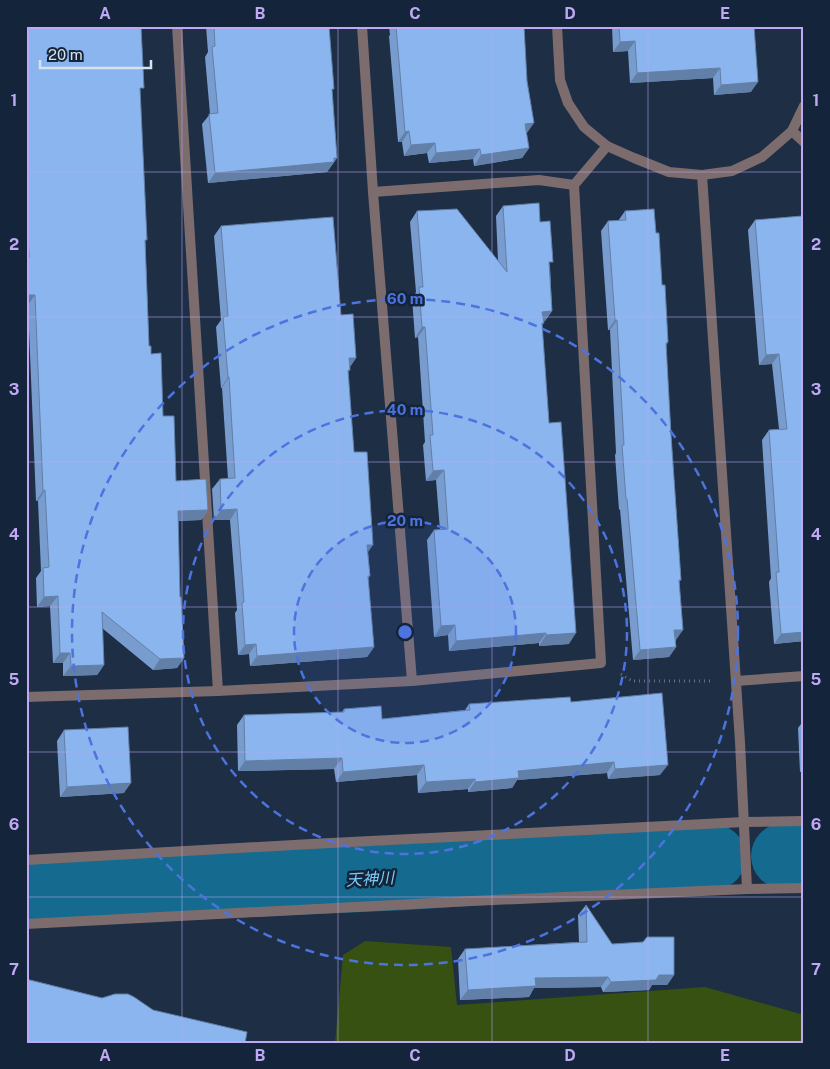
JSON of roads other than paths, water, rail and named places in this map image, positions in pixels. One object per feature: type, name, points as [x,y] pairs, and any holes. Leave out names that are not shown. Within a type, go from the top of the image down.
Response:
[{"type":"street","points":[[177,26],[218,691]]},
{"type":"street","points":[[362,26],[373,192],[412,680]]},
{"type":"street","points":[[558,26],[560,80],[568,103],[584,127],[607,146],[669,172],[702,175],[732,171],[740,168],[762,157],[792,131],[804,106]]},
{"type":"street","points":[[792,131],[804,142]]},
{"type":"street","points":[[26,696],[218,691],[412,680],[601,663],[574,185],[607,146]]},
{"type":"street","points":[[702,175],[736,680],[747,889]]},
{"type":"street","points":[[373,192],[539,180],[574,185]]},
{"type":"street","points":[[736,680],[804,676]]},
{"type":"street","points":[[26,860],[744,822],[804,821]]},
{"type":"street","points":[[26,924],[471,901],[804,888]]},
{"type":"waterway","name":"天神川","points":[[784,856],[804,856]]},
{"type":"waterway","name":"天神川","points":[[26,894],[406,877],[713,857]]}]
